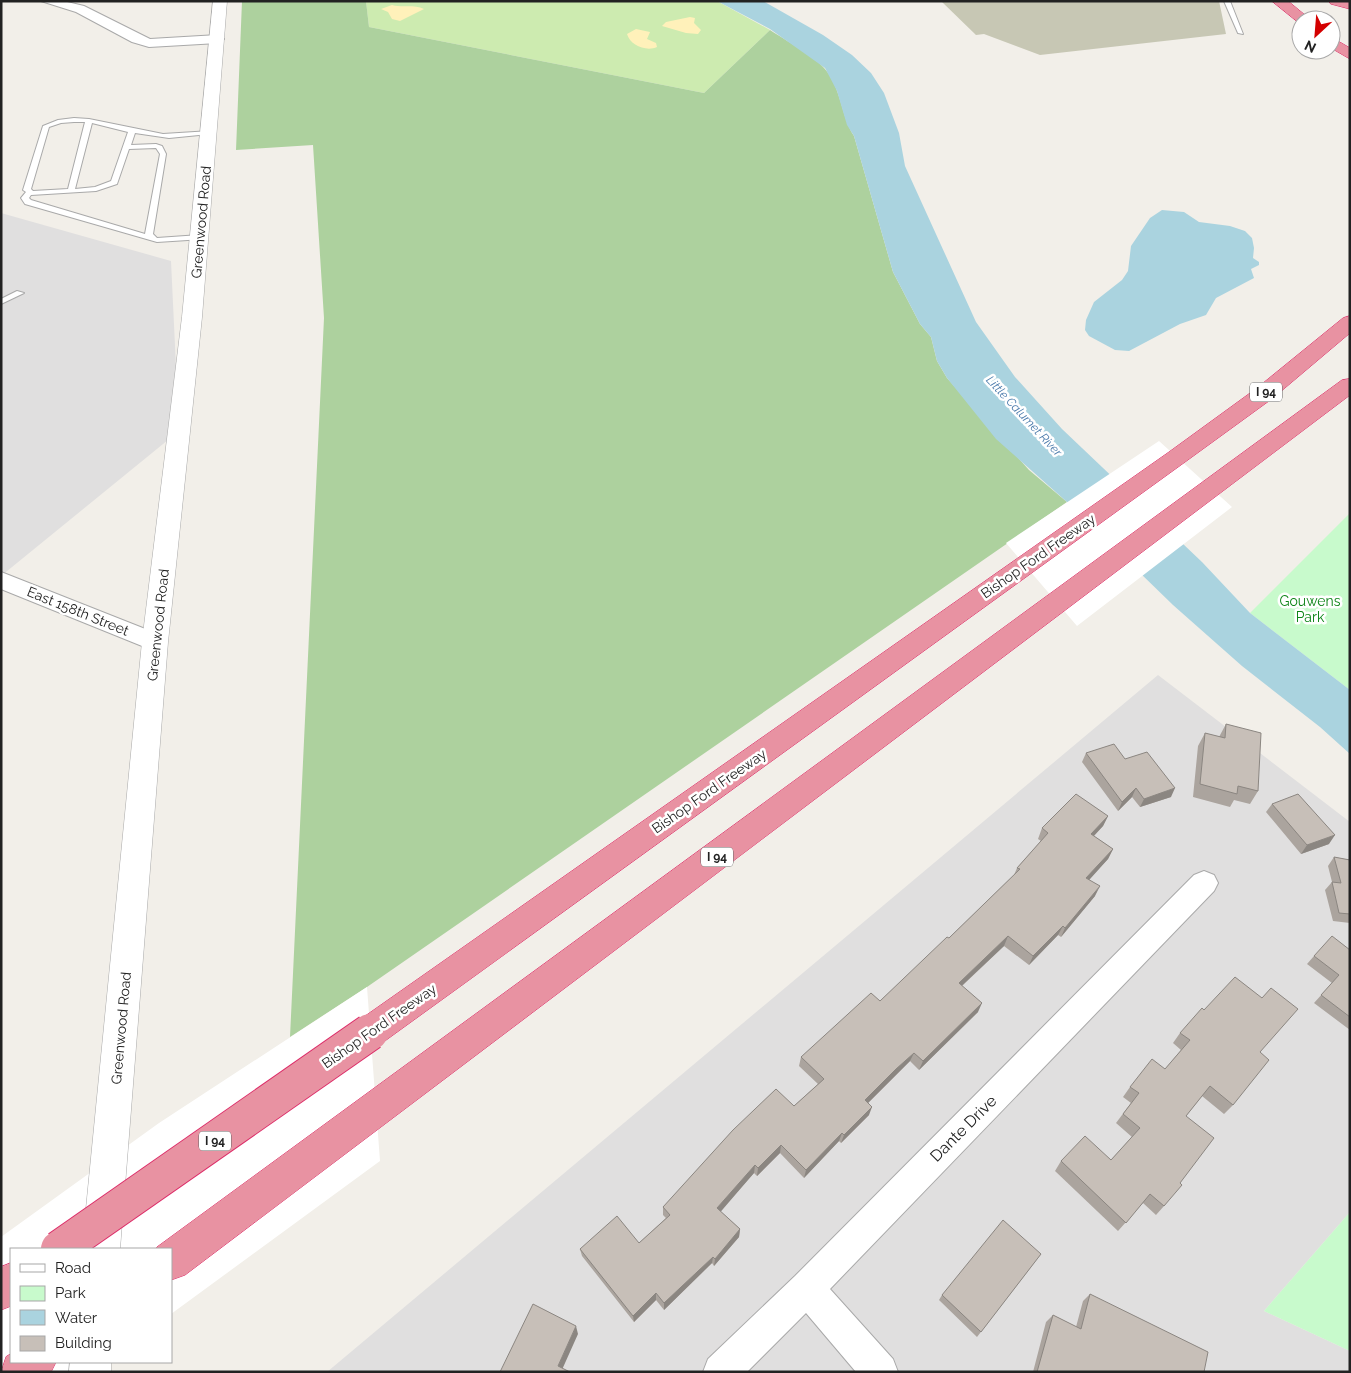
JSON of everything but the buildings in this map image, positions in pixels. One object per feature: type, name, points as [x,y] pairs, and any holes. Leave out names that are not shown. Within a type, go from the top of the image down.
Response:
[{"type":"highway","points":[[1279,1],[1291,10]]},
{"type":"highway","points":[[1336,1],[1350,5]]},
{"type":"highway","name":"Bishop Ford Freeway","points":[[60,1248],[370,1032],[1177,457],[1265,393],[1350,322]]},
{"type":"highway","name":"I 94","points":[[172,1260],[1350,384]]},
{"type":"highway","points":[[21,1372],[34,1363]]},
{"type":"street","points":[[47,1],[80,9],[136,39],[149,42],[218,39]]},
{"type":"street","name":"Greenwood Road","points":[[101,1248],[155,642],[200,237],[220,1]]},
{"type":"street","name":"East 158th Street","points":[[1,580],[155,642]]},
{"type":"street","name":"Dante Drive","points":[[720,1372],[807,1288],[1204,883]]},
{"type":"street","points":[[807,1288],[880,1372]]},
{"type":"lane","points":[[1227,1],[1241,33]]},
{"type":"lane","points":[[132,131],[114,182],[96,188],[71,191],[34,194],[27,190],[46,126],[57,120],[78,119],[162,136],[209,132]]},
{"type":"lane","points":[[71,191],[88,121]]},
{"type":"lane","points":[[126,147],[156,146],[160,147],[164,154],[149,235],[152,237]]},
{"type":"lane","points":[[30,191],[24,198],[28,202],[162,240],[200,237]]},
{"type":"lane","points":[[1,302],[20,293]]},
{"type":"shaded area","points":[[941,1],[1219,1],[1226,34],[1040,55],[984,34],[976,35]]},
{"type":"shaded area","points":[[1,213],[171,261],[179,431],[1,576]]},
{"type":"shaded area","points":[[1158,675],[1350,822],[1350,1212],[1264,1311],[1350,1351],[1350,1372],[327,1372]]},
{"type":"green space","points":[[242,1],[366,1],[369,27],[704,93],[770,30],[806,53],[830,75],[854,136],[893,272],[920,324],[931,337],[937,361],[947,378],[1029,470],[1067,502],[367,987],[290,1037],[324,318],[313,145],[236,150]]},
{"type":"green space","points":[[366,1],[717,1],[770,30],[704,93],[369,27]]},
{"type":"green space","name":"Gouwens Park","points":[[1350,513],[1350,690],[1250,613]]},
{"type":"green space","points":[[1350,1212],[1350,1351],[1264,1311]]},
{"type":"sand","points":[[392,5],[424,9],[400,21],[392,19],[388,12],[381,9]]},
{"type":"sand","points":[[690,17],[695,18],[694,23],[701,30],[698,34],[686,33],[662,26],[666,22]]},
{"type":"sand","points":[[636,29],[650,32],[647,39],[656,43],[657,47],[643,48],[631,41],[627,34]]},
{"type":"water","name":"Little Calumet River","points":[[717,1],[763,1],[823,35],[852,55],[871,73],[884,93],[899,133],[905,166],[976,322],[1015,377],[1062,429],[1202,562],[1250,613],[1350,690],[1350,754],[1320,727],[1242,666],[1173,605],[1067,502],[996,439],[947,378],[937,361],[931,337],[920,324],[893,272],[854,136],[847,125],[837,91],[825,68],[770,29]]},
{"type":"water","points":[[1162,210],[1184,212],[1199,222],[1230,226],[1245,231],[1252,238],[1253,258],[1259,262],[1259,265],[1251,269],[1254,278],[1216,298],[1206,315],[1180,324],[1129,351],[1115,350],[1089,336],[1085,330],[1086,320],[1094,302],[1122,280],[1128,271],[1131,246],[1150,218]]},
{"type":"pier","points":[[1159,441],[1232,507],[1077,626],[1006,543]]},
{"type":"pier","points":[[367,987],[380,1161],[172,1313],[172,1248],[10,1248],[10,1363],[109,1363],[98,1372],[1,1372],[1,1237],[159,1123]]}]
